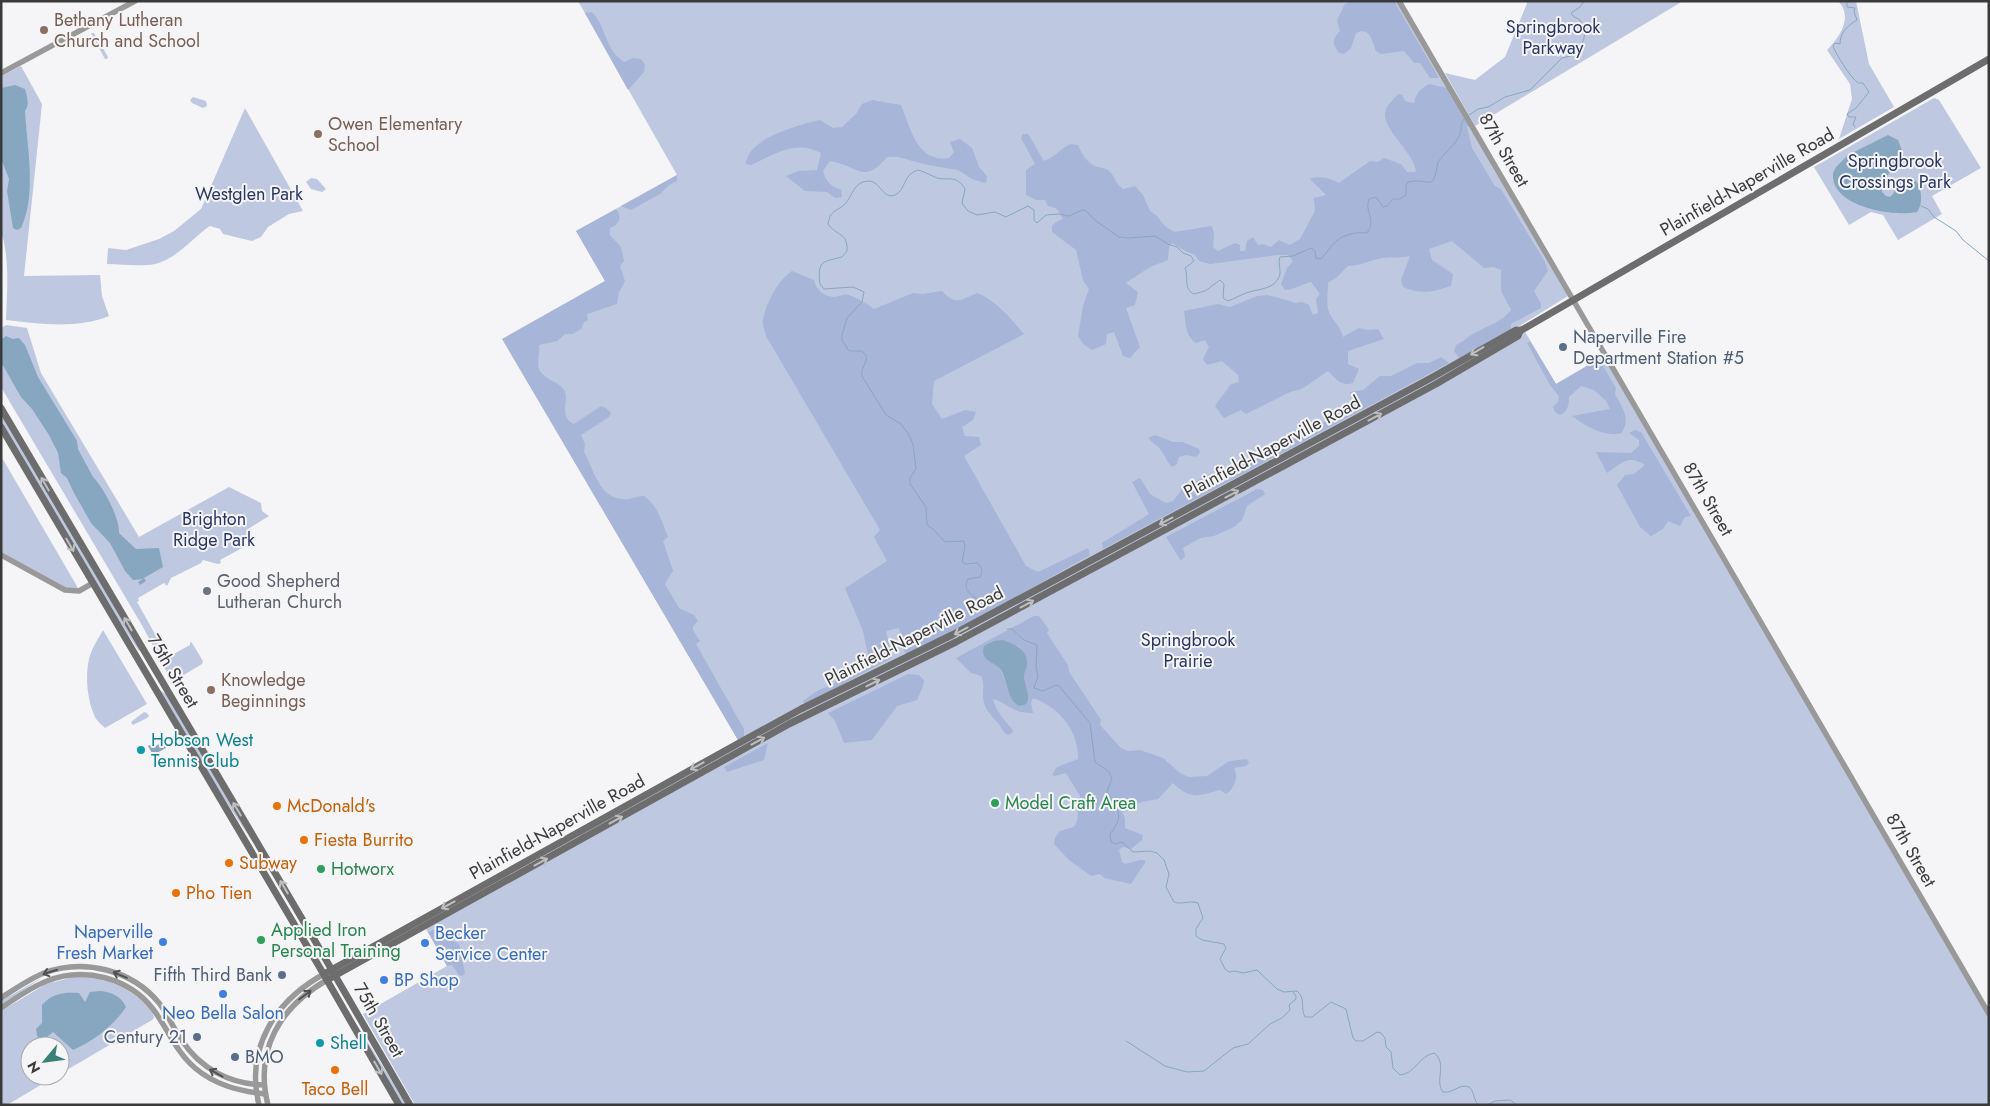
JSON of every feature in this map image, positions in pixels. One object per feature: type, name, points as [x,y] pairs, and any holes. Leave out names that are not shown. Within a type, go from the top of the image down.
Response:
[{"type":"main road","name":"Plainfield-Naperville Road","points":[[326,977],[778,722],[960,631],[1431,378],[1516,330],[1520,331],[1989,59]]},
{"type":"main road","name":"75th Street","points":[[1,408],[410,1105]]},
{"type":"main road","name":"75th Street","points":[[1,427],[326,977],[399,1105]]},
{"type":"main road","points":[[152,683],[166,689]]},
{"type":"street","points":[[1,73],[135,1]]},
{"type":"street","name":"87th Street","points":[[1399,1],[1989,1014]]},
{"type":"street","points":[[1,555],[65,590],[76,591],[93,583]]},
{"type":"street","points":[[1,998],[34,978],[56,970],[82,967],[114,972],[133,981],[153,997],[162,1008],[185,1046],[205,1066],[229,1079],[264,1085]]},
{"type":"street","points":[[1,1008],[37,985],[59,977],[84,974],[104,977],[130,988],[148,1004],[161,1020],[180,1052],[202,1073],[227,1087],[265,1094]]},
{"type":"street","points":[[259,1105],[256,1085],[258,1054],[271,1021],[291,996],[326,977]]},
{"type":"street","points":[[268,1105],[264,1085],[266,1054],[279,1023],[298,1000],[326,977]]},
{"type":"green space","name":"Springbrook Prairie","points":[[578,1],[1397,1],[1568,296],[1521,325],[1556,384],[1604,356],[1812,710],[1989,1018],[1989,1105],[415,1105],[363,1014],[447,966],[426,929],[580,837],[579,835],[741,745],[503,339],[605,281],[576,231],[677,175]]},
{"type":"green space","name":"Springbrook Parkway","points":[[1528,1],[1683,1],[1475,126],[1445,73],[1475,80],[1505,57]]},
{"type":"green space","points":[[1838,1],[1856,1],[1869,64],[1894,107],[1839,139],[1852,99],[1850,84],[1827,50],[1836,40],[1845,20],[1843,7]]},
{"type":"green space","points":[[91,33],[94,33],[108,57],[107,59],[105,59]]},
{"type":"green space","points":[[21,66],[42,104],[24,276],[100,275],[102,296],[109,316],[97,320],[84,323],[58,324],[6,320],[7,264],[1,231],[1,76]]},
{"type":"green space","points":[[193,97],[206,101],[207,106],[203,108],[192,103],[190,100]]},
{"type":"green space","name":"Springbrook Crossings Park","points":[[1934,98],[1939,100],[1981,168],[1932,196],[1942,214],[1898,240],[1883,215],[1871,212],[1849,225],[1814,167]]},
{"type":"green space","name":"Westglen Park","points":[[245,108],[303,211],[289,214],[268,227],[261,237],[252,241],[223,234],[220,229],[210,226],[170,258],[155,264],[107,264],[108,248],[126,250],[159,239],[174,231],[201,209]]},
{"type":"green space","points":[[311,178],[317,179],[326,189],[322,192],[311,189],[306,182]]},
{"type":"green space","name":"Brighton Ridge Park","points":[[6,325],[27,328],[41,373],[139,537],[229,487],[261,503],[262,511],[269,516],[248,529],[242,548],[220,560],[221,563],[203,560],[201,563],[171,578],[167,586],[164,583],[138,598],[139,601],[137,602],[168,657],[190,645],[190,642],[203,661],[202,664],[172,682],[143,627],[1,387],[1,328]]},
{"type":"green space","points":[[1,413],[139,651],[85,566],[1,423]]},
{"type":"green space","points":[[1,456],[78,588],[67,588],[1,552]]},
{"type":"green space","points":[[103,630],[147,704],[105,728],[92,710],[87,680],[90,655]]},
{"type":"green space","points":[[160,690],[166,694],[254,844],[211,779]]},
{"type":"green space","points":[[144,712],[149,716],[133,725],[131,722]]},
{"type":"green space","points":[[74,977],[94,978],[113,983],[139,998],[152,1012],[154,1018],[70,1068],[70,1036],[20,1036],[20,1086],[39,1086],[7,1105],[1,1105],[1,1011],[46,984]]},
{"type":"green space","points":[[40,979],[1,1005],[1,1001]]},
{"type":"green space","points":[[357,1025],[407,1105],[401,1105]]},
{"type":"shaded area","points":[[1353,1],[1394,1],[1439,78],[1430,78],[1420,63],[1414,63],[1404,51],[1381,54],[1376,51],[1372,39],[1364,31],[1356,33],[1351,48],[1344,54],[1339,53],[1334,42],[1335,37],[1340,31],[1337,20],[1345,4]]},
{"type":"shaded area","points":[[592,12],[597,18],[609,45],[618,57],[624,62],[633,58],[641,59],[645,65],[644,72],[628,90],[585,13]]},
{"type":"shaded area","points":[[1429,84],[1447,88],[1469,126],[1467,127],[1472,148],[1495,186],[1501,189],[1545,262],[1548,271],[1534,291],[1541,304],[1541,308],[1511,324],[1511,330],[1460,359],[1454,351],[1456,345],[1498,321],[1511,310],[1501,291],[1501,270],[1493,267],[1484,268],[1452,241],[1429,249],[1432,260],[1453,274],[1451,286],[1438,290],[1422,292],[1403,287],[1401,280],[1410,256],[1383,258],[1348,266],[1328,283],[1327,304],[1329,312],[1343,337],[1359,328],[1368,330],[1378,329],[1384,339],[1348,351],[1348,364],[1359,369],[1353,383],[1342,383],[1328,371],[1302,389],[1290,392],[1246,414],[1241,410],[1224,418],[1215,406],[1231,384],[1239,382],[1238,375],[1222,361],[1207,365],[1203,359],[1209,347],[1205,340],[1196,343],[1192,340],[1187,329],[1184,311],[1218,304],[1230,307],[1257,296],[1268,295],[1309,305],[1313,315],[1318,313],[1316,299],[1320,294],[1311,282],[1285,290],[1281,284],[1287,268],[1293,261],[1288,255],[1210,264],[1199,261],[1195,255],[1172,243],[1169,247],[1168,260],[1150,267],[1126,283],[1138,292],[1135,305],[1126,308],[1140,347],[1130,358],[1123,356],[1114,332],[1107,334],[1106,344],[1092,350],[1084,345],[1078,336],[1083,306],[1089,289],[1083,280],[1076,250],[1052,232],[1052,226],[1063,219],[1056,208],[1048,206],[1045,200],[1036,200],[1026,195],[1026,170],[1035,164],[1021,138],[1023,134],[1028,134],[1044,161],[1070,144],[1078,145],[1088,161],[1095,166],[1109,171],[1123,189],[1135,186],[1143,195],[1150,211],[1174,232],[1212,226],[1214,234],[1213,247],[1218,251],[1235,243],[1240,245],[1240,251],[1245,251],[1247,241],[1253,237],[1258,245],[1263,244],[1271,247],[1279,240],[1290,245],[1300,239],[1315,211],[1314,198],[1326,195],[1310,179],[1317,177],[1325,178],[1339,183],[1370,161],[1378,162],[1384,158],[1401,164],[1407,172],[1416,172],[1410,156],[1387,124],[1386,109],[1398,94],[1402,95],[1405,101],[1414,103],[1419,92]]},
{"type":"shaded area","points":[[15,85],[25,89],[27,97],[28,103],[25,111],[30,171],[29,201],[26,215],[21,228],[17,230],[13,228],[7,191],[9,179],[1,158],[1,88]]},
{"type":"shaded area","points":[[872,100],[901,105],[912,134],[922,150],[929,155],[938,158],[949,158],[954,152],[950,142],[960,139],[972,148],[979,167],[987,176],[986,183],[972,179],[958,170],[898,157],[887,157],[879,166],[866,172],[830,161],[823,171],[829,183],[841,190],[842,197],[835,198],[827,192],[805,191],[786,176],[798,171],[817,170],[821,153],[812,149],[794,148],[785,150],[751,165],[746,164],[749,155],[755,147],[764,140],[788,129],[820,120],[833,128],[842,127],[856,114],[862,104]]},
{"type":"shaded area","points":[[1888,135],[1898,140],[1904,156],[1884,181],[1882,192],[1890,197],[1901,180],[1907,177],[1912,178],[1916,181],[1921,193],[1920,207],[1917,212],[1893,213],[1865,207],[1852,202],[1841,194],[1835,185],[1833,173],[1836,167],[1848,155]]},
{"type":"shaded area","points":[[677,175],[677,181],[669,185],[660,194],[631,210],[621,206]]},
{"type":"shaded area","points":[[616,209],[620,218],[616,225],[610,228],[610,235],[621,247],[624,261],[620,266],[625,281],[619,292],[617,304],[587,314],[588,320],[584,322],[581,329],[573,334],[565,334],[557,341],[539,345],[539,369],[565,391],[565,412],[570,422],[574,424],[601,406],[611,413],[609,417],[581,435],[585,444],[584,452],[599,484],[611,496],[619,499],[629,499],[644,496],[659,515],[668,537],[663,541],[673,571],[665,584],[679,608],[694,615],[698,621],[693,626],[693,630],[700,641],[696,644],[744,729],[744,737],[738,740],[502,339],[605,281],[576,231]]},
{"type":"shaded area","points":[[792,271],[814,280],[816,286],[823,294],[833,297],[849,295],[874,309],[913,293],[923,294],[942,291],[955,300],[977,293],[991,300],[1003,310],[1024,334],[934,381],[932,404],[942,419],[965,410],[976,412],[973,420],[962,427],[965,436],[979,437],[981,445],[964,456],[1026,566],[1038,572],[1088,548],[1090,555],[971,622],[908,654],[905,653],[899,628],[886,631],[892,658],[848,681],[842,687],[805,705],[803,701],[817,691],[857,673],[869,660],[863,631],[845,588],[887,561],[874,537],[880,530],[766,336],[763,322],[767,306],[777,286]]},
{"type":"shaded area","points":[[6,336],[13,339],[19,338],[25,345],[38,377],[77,441],[78,449],[110,503],[117,519],[119,533],[136,549],[159,548],[163,567],[144,578],[146,581],[140,585],[138,582],[143,579],[133,580],[125,571],[110,543],[91,523],[67,478],[61,473],[58,453],[49,435],[32,409],[21,397],[1,362],[1,340]]},
{"type":"shaded area","points":[[1530,341],[1556,384],[1599,359],[1616,388],[1615,394],[1626,417],[1622,433],[1609,434],[1603,432],[1583,424],[1572,416],[1610,409],[1606,401],[1594,390],[1581,386],[1569,397],[1565,412],[1560,415],[1555,412],[1553,407],[1558,402],[1559,396],[1550,385],[1527,343]]},
{"type":"shaded area","points":[[1441,357],[1449,363],[1103,549],[1102,543],[1149,514],[1132,482],[1140,478],[1150,494],[1166,503],[1173,501],[1183,488],[1210,474],[1214,476],[1214,483],[1354,405],[1350,392],[1363,390],[1380,376],[1391,376],[1417,363],[1429,363]]},
{"type":"shaded area","points":[[1635,430],[1641,432],[1691,516],[1685,517],[1680,526],[1668,521],[1663,529],[1651,536],[1640,527],[1617,485],[1625,475],[1634,474],[1645,465],[1629,460],[1607,473],[1596,452],[1631,453],[1639,446],[1639,440],[1629,433]]},
{"type":"shaded area","points":[[1155,435],[1173,442],[1183,442],[1199,449],[1200,453],[1196,457],[1186,455],[1179,457],[1177,464],[1172,467],[1160,449],[1148,438]]},
{"type":"shaded area","points":[[1257,489],[1263,490],[1265,494],[1247,506],[1242,520],[1234,527],[1214,536],[1200,538],[1183,548],[1185,556],[1181,561],[1166,537]]},
{"type":"shaded area","points":[[1034,616],[1039,616],[1049,630],[1047,633],[1068,665],[1069,672],[1101,720],[1100,725],[1121,748],[1128,751],[1140,750],[1163,758],[1180,773],[1189,777],[1207,776],[1229,761],[1247,759],[1249,763],[1246,766],[1234,768],[1235,782],[1226,794],[1220,790],[1200,795],[1190,794],[1173,783],[1158,799],[1138,803],[1135,808],[1122,812],[1125,818],[1125,828],[1143,835],[1142,840],[1131,849],[1123,847],[1119,850],[1122,862],[1125,864],[1145,860],[1145,863],[1131,884],[1104,878],[1100,874],[1091,876],[1069,860],[1054,844],[1055,838],[1060,831],[1074,827],[1080,796],[1066,773],[1052,775],[1057,767],[1078,759],[1075,739],[1066,721],[1051,707],[1033,698],[1031,703],[1033,713],[1016,710],[993,699],[998,711],[1013,730],[1012,733],[1006,734],[985,706],[981,676],[971,673],[956,658]],"holes":[[[1018,646],[1022,650],[1026,661],[1024,679],[1028,697],[1023,706],[1014,702],[1003,675],[995,664]]]},
{"type":"shaded area","points":[[1003,640],[1020,648],[1027,659],[1024,680],[1028,699],[1024,705],[1019,706],[1015,703],[1001,670],[988,661],[984,655],[984,646],[994,641]]},
{"type":"shaded area","points":[[908,674],[919,675],[924,680],[917,700],[897,706],[872,740],[844,743],[835,721],[828,713]]},
{"type":"shaded area","points":[[163,742],[166,748],[153,755],[148,746],[152,744],[154,747]]},
{"type":"shaded area","points":[[768,743],[764,760],[727,772],[724,767]]},
{"type":"shaded area","points":[[438,928],[448,939],[459,944],[465,973],[462,976],[459,975],[452,965],[447,966],[428,932]]},
{"type":"shaded area","points":[[101,991],[109,993],[122,1000],[126,1007],[103,1032],[73,1050],[70,1047],[70,1036],[57,1036],[53,1032],[48,1036],[37,1036],[36,1029],[42,1023],[42,1005],[46,1001],[59,994],[79,993],[85,1002],[90,992]]},
{"type":"waterway","points":[[1469,115],[1505,97],[1530,90],[1562,58],[1579,54],[1584,31],[1580,20],[1571,13],[1580,7],[1584,1]]},
{"type":"waterway","points":[[1847,1],[1847,7],[1855,8],[1854,12],[1857,20],[1845,30],[1841,36],[1840,44],[1835,43],[1833,46],[1851,76],[1858,83],[1863,83],[1869,92],[1856,108],[1847,114],[1849,117],[1856,117],[1853,124],[1855,127]]},
{"type":"waterway","points":[[985,604],[970,594],[966,588],[968,579],[980,577],[981,567],[977,563],[966,564],[962,562],[965,547],[964,541],[945,542],[927,525],[926,507],[910,484],[910,478],[916,469],[913,444],[909,435],[901,424],[886,415],[862,376],[866,355],[862,351],[849,351],[842,340],[847,318],[862,302],[864,292],[853,287],[824,289],[820,284],[819,270],[823,263],[842,257],[847,251],[844,237],[828,224],[830,216],[845,204],[857,186],[860,183],[869,181],[876,184],[887,195],[895,195],[899,193],[907,178],[918,170],[937,178],[959,181],[965,189],[962,203],[968,211],[977,215],[995,212],[1006,217],[1028,206],[1034,210],[1034,220],[1037,223],[1046,215],[1059,214],[1069,216],[1082,210],[1086,211],[1096,221],[1119,237],[1155,236],[1177,247],[1183,253],[1191,256],[1194,261],[1185,268],[1187,286],[1191,292],[1194,294],[1205,291],[1220,280],[1224,284],[1223,298],[1228,301],[1275,283],[1280,274],[1280,257],[1293,256],[1311,248],[1315,251],[1316,258],[1321,259],[1339,239],[1349,234],[1368,232],[1371,223],[1368,208],[1369,199],[1376,197],[1383,207],[1387,206],[1393,199],[1400,199],[1406,195],[1406,185],[1408,182],[1432,181],[1438,162],[1458,138],[1464,119]]},
{"type":"waterway","points":[[1921,206],[1928,209],[1934,217],[1956,231],[1963,240],[1989,261]]},
{"type":"waterway","points":[[1007,629],[1012,629],[1024,640],[1037,645],[1036,667],[1038,676],[1034,688],[1043,691],[1056,685],[1059,686],[1090,723],[1095,762],[1111,775],[1112,779],[1107,791],[1117,808],[1119,817],[1110,834],[1111,842],[1116,844],[1122,842],[1133,852],[1150,851],[1157,853],[1164,860],[1169,874],[1166,887],[1174,902],[1198,903],[1203,918],[1196,929],[1196,936],[1202,940],[1224,944],[1226,948],[1220,959],[1225,969],[1229,972],[1243,973],[1257,970],[1277,989],[1284,992],[1297,991],[1302,1000],[1305,1017],[1312,1017],[1331,1002],[1346,1009],[1353,1038],[1356,1041],[1363,1041],[1377,1032],[1381,1033],[1385,1038],[1386,1047],[1391,1052],[1393,1068],[1400,1075],[1410,1072],[1424,1058],[1434,1053],[1440,1062],[1440,1083],[1443,1092],[1450,1092],[1462,1086],[1469,1087],[1479,1105]]},
{"type":"waterway","points":[[1126,1041],[1165,1066],[1187,1072],[1204,1071],[1233,1048],[1248,1044],[1270,1024],[1282,1018],[1290,1010],[1289,1005],[1296,999],[1293,992]]},
{"type":"waterway","points":[[1487,1105],[1495,1101],[1510,1100],[1517,1105]]},
{"type":"place","name":"Bethany Lutheran Church and School","points":[[44,30]]},
{"type":"place","name":"Owen Elementary School","points":[[318,134]]},
{"type":"place","name":"Naperville Fire Department Station #5","points":[[1563,347]]},
{"type":"place","name":"Good Shepherd Lutheran Church","points":[[207,591]]},
{"type":"place","name":"Knowledge Beginnings","points":[[211,690]]},
{"type":"place","name":"Hobson West Tennis Club","points":[[141,750]]},
{"type":"place","name":"Model Craft Area","points":[[995,803]]},
{"type":"place","name":"McDonald's","points":[[277,806]]},
{"type":"place","name":"Fiesta Burrito","points":[[304,840]]},
{"type":"place","name":"Subway","points":[[229,863]]},
{"type":"place","name":"Hotworx","points":[[321,869]]},
{"type":"place","name":"Pho Tien","points":[[176,893]]},
{"type":"place","name":"Applied Iron Personal Training","points":[[261,940]]},
{"type":"place","name":"Naperville Fresh Market","points":[[163,942]]},
{"type":"place","name":"Becker Service Center","points":[[425,943]]},
{"type":"place","name":"Fifth Third Bank","points":[[282,975]]},
{"type":"place","name":"BP Shop","points":[[384,980]]},
{"type":"place","name":"Neo Bella Salon","points":[[223,994]]},
{"type":"place","name":"Century 21","points":[[197,1037]]},
{"type":"place","name":"Shell","points":[[320,1043]]},
{"type":"place","name":"BMO","points":[[235,1057]]},
{"type":"place","name":"Taco Bell","points":[[335,1070]]}]
